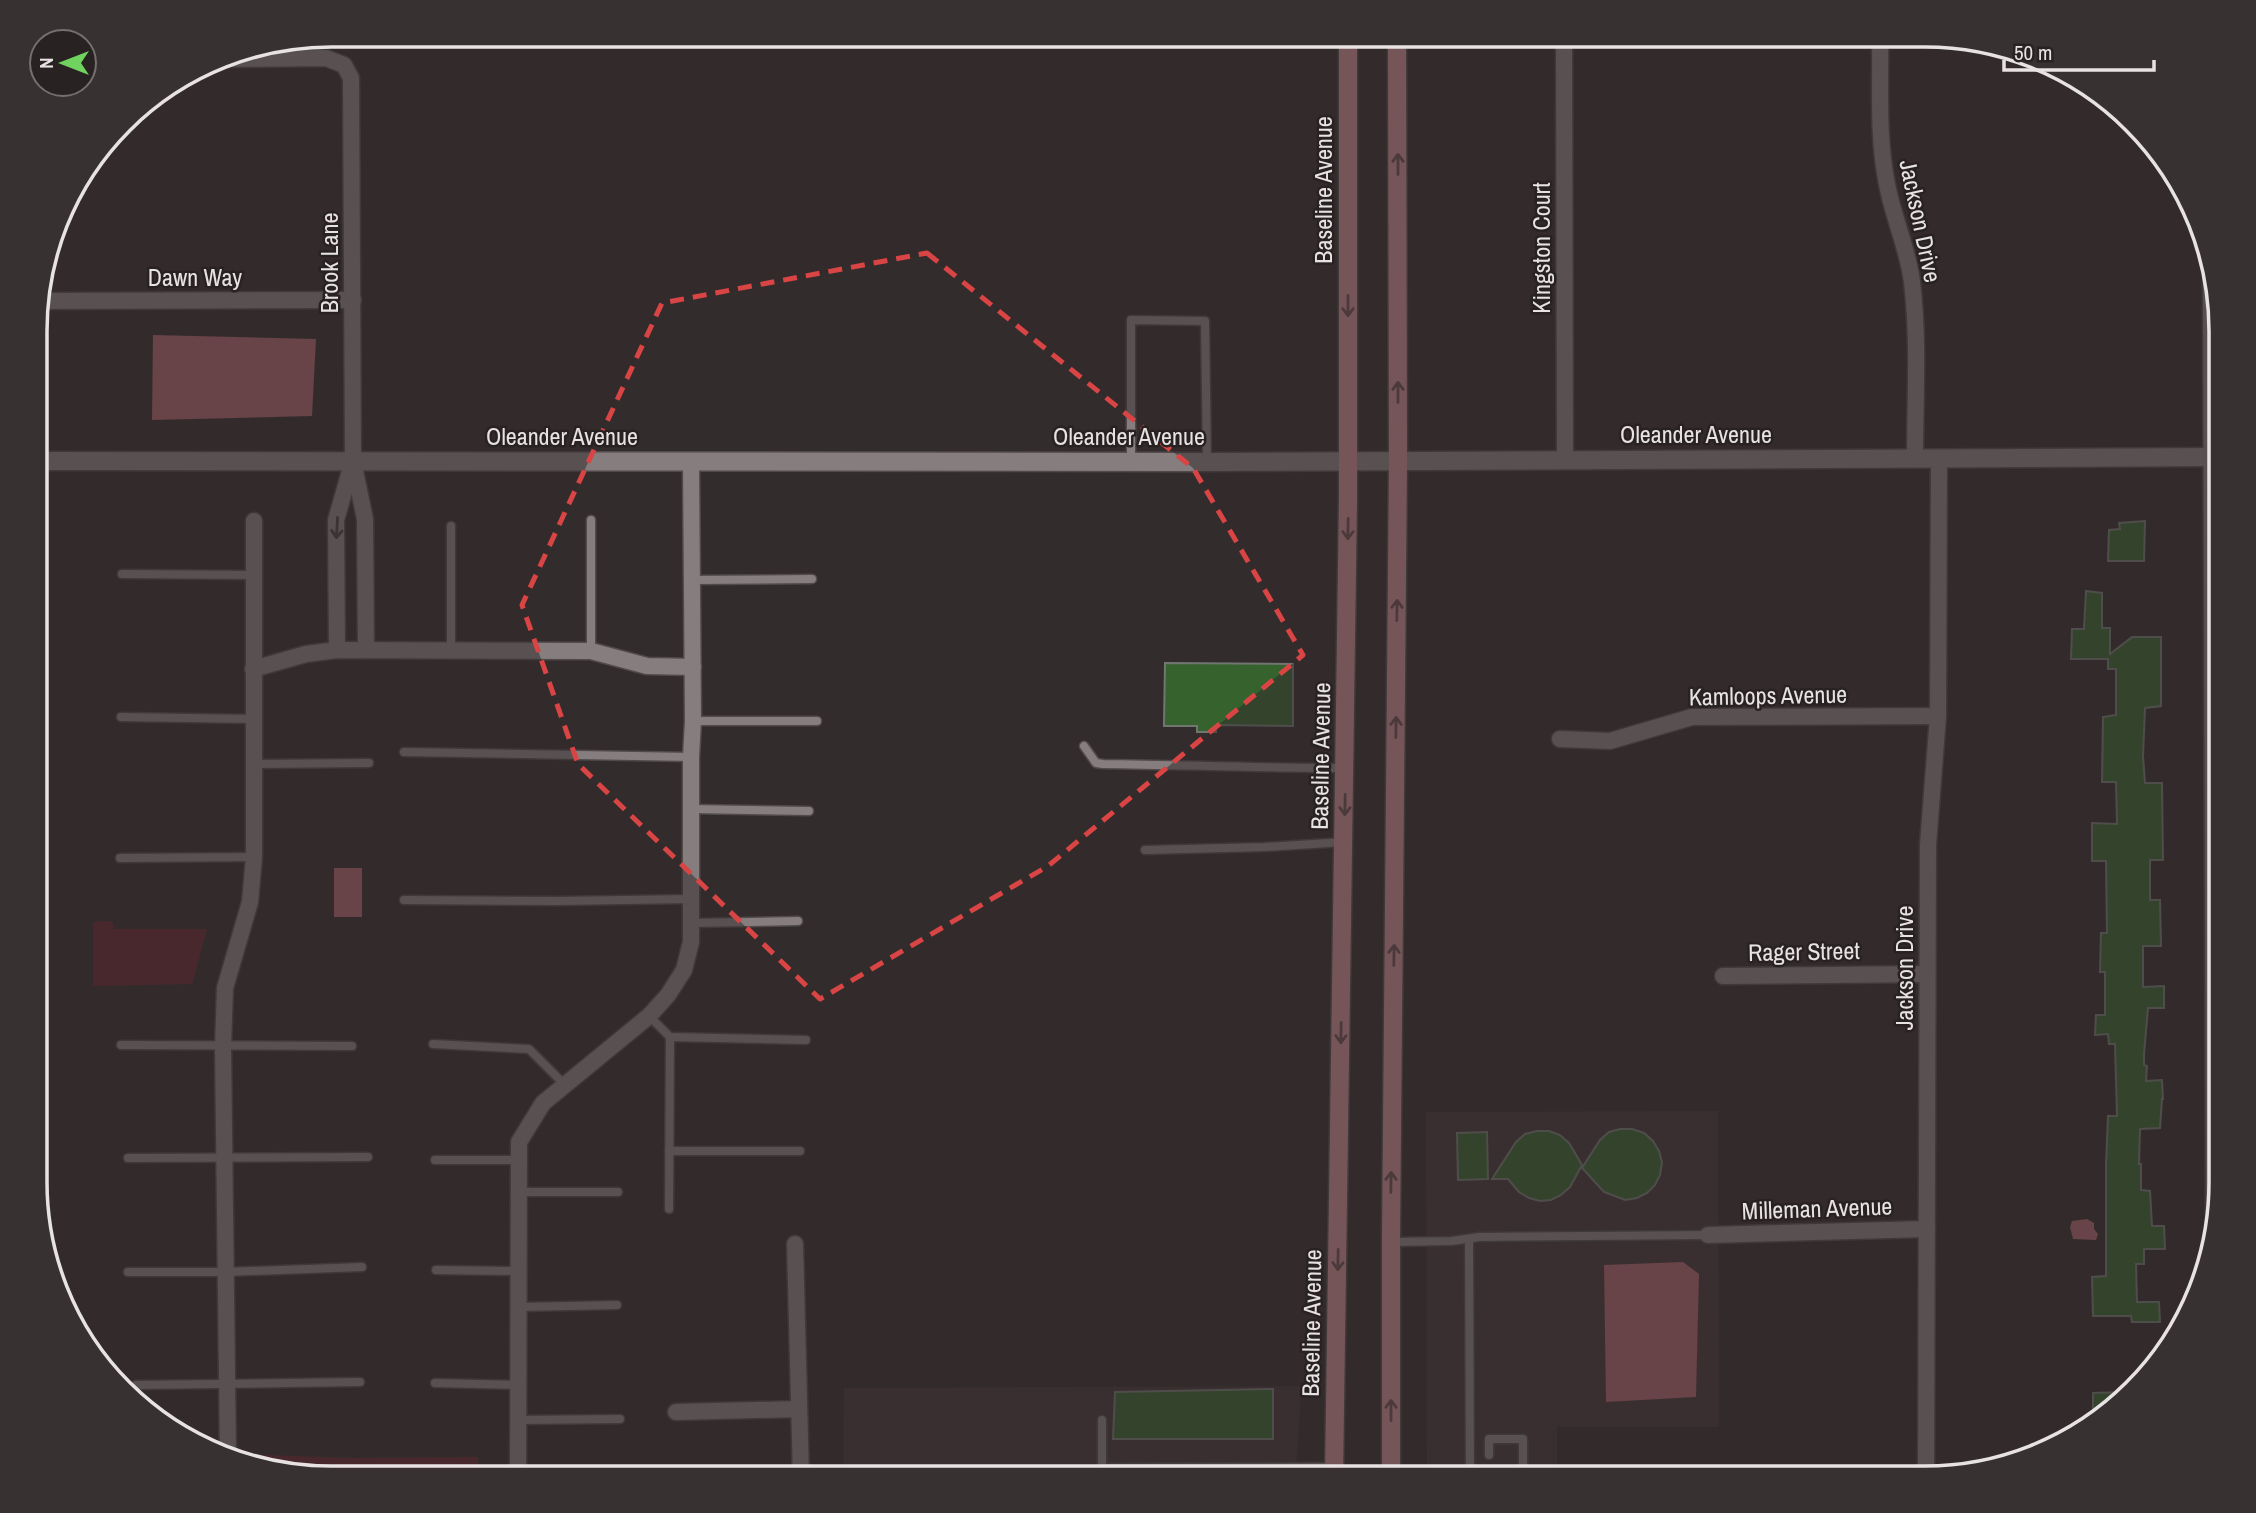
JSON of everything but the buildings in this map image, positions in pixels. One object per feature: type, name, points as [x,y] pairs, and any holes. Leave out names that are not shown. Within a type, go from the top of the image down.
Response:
[{"type":"main road","name":"Baseline Avenue","points":[[1334,1466],[1346,768],[1349,461],[1348,47]]},
{"type":"main road","points":[[1391,1466],[1398,460],[1397,47]]},
{"type":"street","name":"Kingston Court","points":[[1564,47],[1565,460]]},
{"type":"street","name":"Jackson Drive","points":[[1880,47],[1880,128],[1884,166],[1889,195],[1912,278],[1915,458]]},
{"type":"street","name":"Brook Lane","points":[[252,59],[326,58],[344,65],[351,78],[353,461]]},
{"type":"street","name":"Dawn Way","points":[[49,301],[353,300]]},
{"type":"street","name":"Oleander Avenue","points":[[47,461],[1207,462],[2209,457]]},
{"type":"street","name":"Jackson Drive","points":[[1926,1466],[1928,845],[1938,716],[1939,458]]},
{"type":"street","points":[[353,461],[365,519],[366,650]]},
{"type":"street","points":[[337,650],[337,520],[353,461]]},
{"type":"street","points":[[518,1466],[519,1142],[543,1103],[649,1016],[668,995],[684,970],[691,942],[691,757],[694,721],[690,580],[691,462]]},
{"type":"street","points":[[228,1446],[223,1047],[225,988],[250,902],[254,857],[254,521]]},
{"type":"street","points":[[337,559],[366,558]]},
{"type":"street","points":[[253,670],[306,654],[337,650],[591,651],[647,666],[693,667]]},
{"type":"street","name":"Kamloops Avenue","points":[[1560,740],[1610,741],[1692,717],[1938,716]]},
{"type":"street","name":"Rager Street","points":[[1723,976],[1927,974]]},
{"type":"street","name":"Milleman Avenue","points":[[1708,1235],[1927,1229]]},
{"type":"street","points":[[795,1244],[801,1466]]},
{"type":"street","points":[[676,1412],[799,1409]]},
{"type":"lane","points":[[1131,462],[1131,320],[1205,321],[1207,462]]},
{"type":"lane","points":[[591,520],[591,651]]},
{"type":"lane","points":[[451,526],[451,651]]},
{"type":"lane","points":[[122,574],[253,575]]},
{"type":"lane","points":[[690,580],[812,579]]},
{"type":"lane","points":[[121,717],[253,719]]},
{"type":"lane","points":[[694,721],[817,721]]},
{"type":"lane","points":[[1084,746],[1096,763],[1102,764],[1268,769],[1346,768]]},
{"type":"lane","points":[[404,752],[691,757]]},
{"type":"lane","points":[[253,764],[369,763]]},
{"type":"lane","points":[[691,809],[809,811]]},
{"type":"lane","points":[[1145,850],[1344,842]]},
{"type":"lane","points":[[120,858],[254,857]]},
{"type":"lane","points":[[404,900],[691,899]]},
{"type":"lane","points":[[691,923],[798,921]]},
{"type":"lane","points":[[649,1016],[670,1037],[806,1040]]},
{"type":"lane","points":[[669,1209],[670,1037]]},
{"type":"lane","points":[[433,1044],[530,1049],[564,1084]]},
{"type":"lane","points":[[121,1045],[352,1046]]},
{"type":"lane","points":[[669,1151],[800,1151]]},
{"type":"lane","points":[[128,1158],[368,1157]]},
{"type":"lane","points":[[435,1160],[519,1160]]},
{"type":"lane","points":[[519,1192],[618,1192]]},
{"type":"lane","points":[[1391,1242],[1708,1235]]},
{"type":"lane","points":[[1469,1239],[1470,1466]]},
{"type":"lane","points":[[128,1272],[362,1267]]},
{"type":"lane","points":[[436,1270],[519,1271]]},
{"type":"lane","points":[[519,1307],[617,1306]]},
{"type":"lane","points":[[136,1385],[360,1382]]},
{"type":"lane","points":[[435,1383],[518,1385]]},
{"type":"lane","points":[[518,1420],[620,1419]]},
{"type":"lane","points":[[1101,1420],[1102,1466]]},
{"type":"lane","points":[[1489,1455],[1489,1438],[1523,1438],[1523,1466]]},
{"type":"highlighted area","points":[[927,253],[1193,468],[1303,655],[1048,866],[820,999],[578,764],[522,605],[662,303]]},
{"type":"shaded area","points":[[153,335],[316,339],[312,416],[152,420]]},
{"type":"shaded area","points":[[334,868],[362,868],[362,917],[334,917]]},
{"type":"shaded area","points":[[112,921],[114,929],[207,929],[192,984],[93,986],[93,922]]},
{"type":"shaded area","points":[[1718,1111],[1719,1427],[1557,1427],[1557,1466],[1427,1466],[1426,1112]]},
{"type":"shaded area","points":[[2087,1219],[2094,1223],[2098,1234],[2096,1240],[2073,1239],[2070,1227],[2072,1221]]},
{"type":"shaded area","points":[[1683,1262],[1699,1274],[1696,1397],[1606,1402],[1604,1265]]},
{"type":"shaded area","points":[[1301,1386],[1296,1466],[843,1466],[844,1388]]},
{"type":"shaded area","points":[[263,1457],[478,1457],[478,1466],[331,1466]]}]
